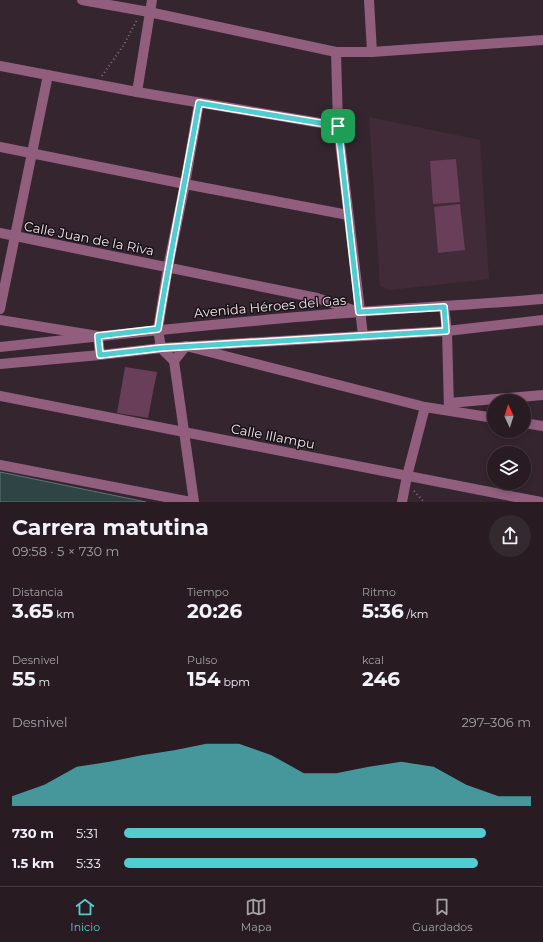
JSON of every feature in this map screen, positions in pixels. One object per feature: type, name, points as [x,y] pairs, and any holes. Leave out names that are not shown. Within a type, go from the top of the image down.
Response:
[{"type":"street","points":[[82,0],[149,12],[336,52],[372,52],[543,40]]},
{"type":"street","points":[[136,92],[152,0]]},
{"type":"street","points":[[368,0],[372,52]]},
{"type":"street","points":[[336,52],[338,126],[359,312],[363,335]]},
{"type":"street","points":[[0,66],[96,85],[338,126]]},
{"type":"street","points":[[0,309],[48,75]]},
{"type":"street","points":[[0,465],[193,502],[185,432],[174,361],[161,348],[158,329],[168,267],[185,184],[199,103]]},
{"type":"street","points":[[0,147],[348,215]]},
{"type":"street","name":"Calle Juan de la Riva","points":[[0,233],[317,298],[359,312]]},
{"type":"street","name":"Avenida Héroes del Gas","points":[[0,347],[158,329],[359,312],[543,299]]},
{"type":"street","points":[[444,307],[449,407]]},
{"type":"street","points":[[0,320],[98,336],[100,355]]},
{"type":"street","points":[[0,364],[186,346],[446,331],[543,320]]},
{"type":"street","points":[[174,361],[186,346]]},
{"type":"street","points":[[186,346],[425,407],[449,407],[543,395]]},
{"type":"street","name":"Calle Illampu","points":[[0,396],[541,502]]},
{"type":"street","points":[[402,502],[407,476],[425,407]]},
{"type":"street","points":[[449,407],[487,416]]},
{"type":"street","points":[[531,424],[543,426]]},
{"type":"path","points":[[96,85],[123,46],[138,18],[149,12]]},
{"type":"shaded area","points":[[369,117],[480,140],[489,279],[390,290],[380,286]]},
{"type":"shaded area","points":[[456,159],[460,202],[433,204],[430,161]]},
{"type":"shaded area","points":[[460,204],[465,250],[438,253],[434,207]]},
{"type":"shaded area","points":[[125,367],[157,372],[148,418],[117,413]]},
{"type":"building","points":[[0,472],[146,502],[0,502]]},
{"type":"route","points":[[199,103],[338,126],[359,312],[444,307],[446,331],[161,348],[100,355],[98,336],[158,329],[168,267],[185,184],[199,103]]}]
